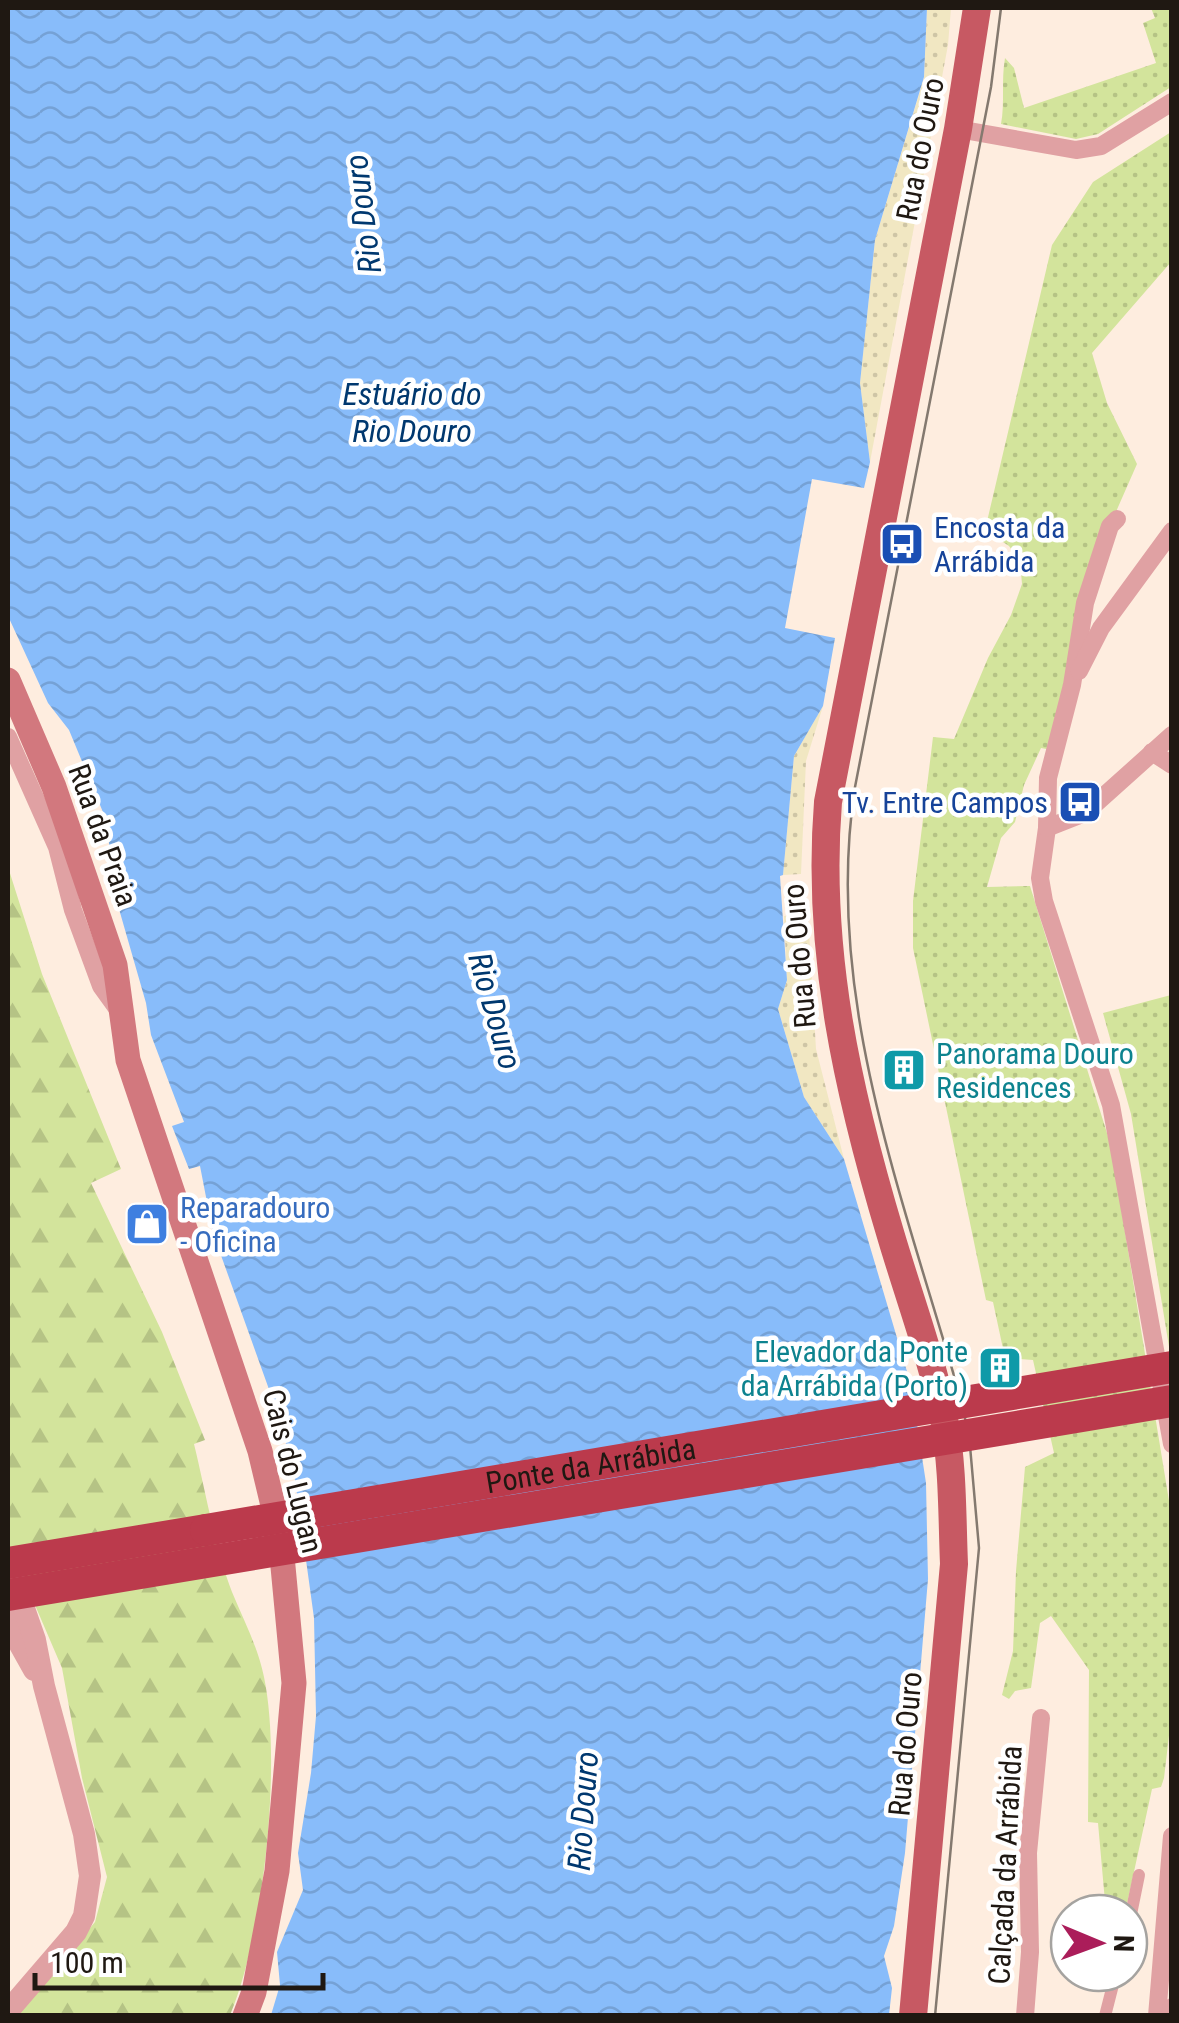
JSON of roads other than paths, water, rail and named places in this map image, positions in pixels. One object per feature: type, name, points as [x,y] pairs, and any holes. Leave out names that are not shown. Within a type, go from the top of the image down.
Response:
[{"type":"highway","name":"Ponte da Arrábida","points":[[8,1563],[1172,1366]]},
{"type":"highway","name":"Ponte da Arrábida","points":[[8,1595],[1172,1401]]},
{"type":"main road","name":"Rua do Ouro","points":[[912,2016],[954,1564],[952,1500],[944,1420],[868,1158],[839,1034],[830,974],[824,853],[828,802],[978,8]]},
{"type":"main road","name":"Rua da Praia","points":[[8,680],[54,787],[109,947],[122,996],[122,1016]]},
{"type":"main road","name":"Cais do Lugan","points":[[122,1016],[128,1060],[260,1451],[282,1548],[294,1683],[276,1871],[254,1992],[245,2016]]},
{"type":"street","points":[[958,129],[1076,150],[1101,146],[1172,102]]},
{"type":"street","points":[[1118,519],[1110,526],[1085,603],[1072,685],[1048,778],[1040,878],[1044,901],[1111,1105],[1172,1444]]},
{"type":"street","points":[[1072,685],[1101,628],[1172,531]]},
{"type":"street","points":[[1047,828],[1085,813],[1172,735]]},
{"type":"street","points":[[8,738],[58,847],[73,910],[101,986],[122,1016]]},
{"type":"street","points":[[1152,752],[1172,765]]},
{"type":"street","points":[[8,1563],[35,1640],[84,1834],[90,1876],[76,1932],[8,2011]]},
{"type":"street","points":[[8,1613],[20,1646],[44,1686]]},
{"type":"street","name":"Calçada da Arrábida","points":[[1025,2016],[1030,1952],[1028,1853],[1041,1718]]},
{"type":"street","points":[[1156,2016],[1172,1836]]},
{"type":"street","points":[[1136,1893],[1140,1875]]},
{"type":"street","points":[[1170,2016],[1172,2007]]},
{"type":"water","name":"Estuário do Rio Douro","points":[[8,8],[927,8],[924,77],[875,240],[860,383],[870,462],[864,488],[812,479],[785,628],[835,638],[823,706],[794,756],[780,876],[787,980],[778,1009],[804,1097],[844,1159],[911,1385],[926,1483],[928,1579],[905,1853],[894,1926],[884,1956],[892,1988],[889,2015],[271,2015],[280,1985],[277,1952],[303,1890],[298,1853],[316,1716],[314,1618],[295,1480],[280,1420],[213,1233],[200,1166],[189,1169],[172,1126],[184,1122],[151,1035],[146,1003],[119,909],[105,817],[69,730],[48,703],[8,616]]},
{"type":"tram line","points":[[935,2016],[979,1548],[963,1407],[896,1179],[860,1024],[850,945],[848,866],[855,787],[991,87],[1001,8]]},
{"type":"place","name":"Encosta da Arrábida","points":[[902,544]]},
{"type":"place","name":"Tv. Entre Campos","points":[[1080,802]]},
{"type":"place","name":"Panorama Douro Residences","points":[[904,1070]]},
{"type":"place","name":"Reparadouro - Oficina","points":[[147,1224]]},
{"type":"place","name":"Elevador da Ponte da Arrábida (Porto)","points":[[1000,1368]]},
{"type":"water label","name":"Rio Douro","points":[[363,214]]},
{"type":"water label","name":"Rio Douro","points":[[495,1011]]},
{"type":"water label","name":"Rio Douro","points":[[583,1811]]}]
